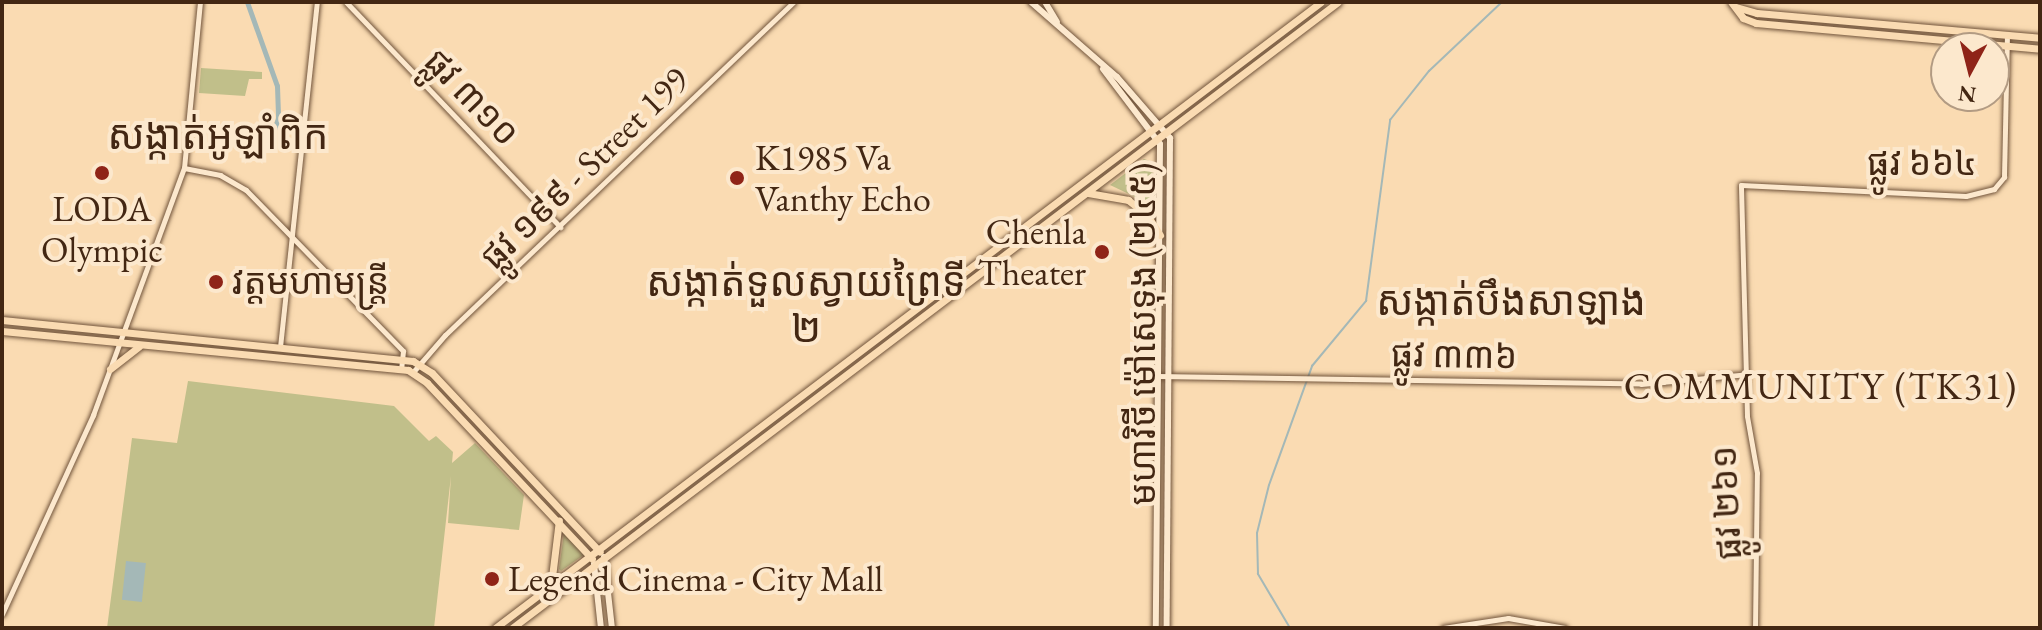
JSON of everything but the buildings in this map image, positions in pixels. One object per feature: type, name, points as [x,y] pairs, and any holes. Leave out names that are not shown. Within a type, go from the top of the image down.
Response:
[{"type":"main road","name":"មហាវិថី ម៉ៅសេទុង (២៤៥)","points":[[1031,2],[1057,22],[1167,131],[1167,628]]},
{"type":"main road","name":"មហាវិថី ម៉ៅសេទុង (២៤៥)","points":[[1045,2],[1057,22]]},
{"type":"main road","points":[[495,628],[1321,2]]},
{"type":"main road","points":[[512,628],[1338,2]]},
{"type":"main road","points":[[1732,4],[1757,13],[1973,32]]},
{"type":"main road","points":[[1732,4],[1756,23],[1930,39]]},
{"type":"main road","points":[[2010,35],[2040,38]]},
{"type":"main road","points":[[2010,46],[2040,49]]},
{"type":"main road","name":"មហាវិថី ម៉ៅសេទុង (២៤៥)","points":[[1103,69],[1110,84],[1158,138],[1156,628]]},
{"type":"main road","points":[[1085,193],[1128,200],[1147,215],[1160,235]]},
{"type":"main road","points":[[2,320],[419,363],[604,557],[612,628]]},
{"type":"main road","points":[[2,331],[413,372],[590,555],[594,564],[601,628]]},
{"type":"main road","points":[[110,369],[146,344]]},
{"type":"main road","points":[[551,585],[559,520]]},
{"type":"street","points":[[2,614],[110,369],[184,168],[200,2]]},
{"type":"street","points":[[280,347],[317,2]]},
{"type":"street","name":"ផ្លូវ ៣១០","points":[[346,2],[560,227]]},
{"type":"street","name":"ផ្លូវ ១៩៩ - Street 199","points":[[413,372],[794,2]]},
{"type":"street","name":"ផ្លូវ ៦៦៤","points":[[1741,185],[1984,195],[2004,177],[2005,112]]},
{"type":"street","points":[[184,168],[238,184],[403,351],[401,369]]},
{"type":"street","name":"ផ្លូវ ២៦១","points":[[1741,185],[1747,416],[1757,473],[1755,628]]},
{"type":"street","name":"ផ្លូវ ៣៣៦","points":[[1158,376],[1641,384],[1748,374]]},
{"type":"street","points":[[1443,628],[1508,618],[1565,628]]},
{"type":"shaded area","points":[[201,68],[262,72],[262,79],[249,79],[245,96],[199,93]]},
{"type":"shaded area","points":[[1144,159],[1153,162],[1152,205],[1110,185]]},
{"type":"shaded area","points":[[188,381],[394,406],[429,441],[436,436],[453,452],[452,463],[475,443],[524,495],[519,530],[448,523],[451,476],[434,628],[107,628],[132,438],[177,443]]},
{"type":"shaded area","points":[[564,533],[585,554],[561,571],[559,569]]},
{"type":"shaded area","points":[[126,561],[146,563],[142,602],[122,600]]},
{"type":"waterway","points":[[247,2],[277,86],[278,118],[268,149]]},
{"type":"waterway","points":[[1290,628],[1258,574],[1257,533],[1269,485],[1312,366],[1366,301],[1390,120],[1429,71],[1502,2]]},
{"type":"place","name":"LODA Olympic","points":[[102,173]]},
{"type":"place","name":"K1985 Va Vanthy Echo","points":[[737,178]]},
{"type":"place","name":"Chenla Theater","points":[[1102,252]]},
{"type":"place","name":"វត្តមហាមន្រ្តី","points":[[216,282]]},
{"type":"place","name":"Legend Cinema - City Mall","points":[[492,579]]},
{"type":"district","name":"សង្កាត់អូឡាំពិក","points":[[218,135]]},
{"type":"district","name":"សង្កាត់បឹងសាឡាង","points":[[1511,301]]},
{"type":"district","name":"សង្កាត់ទួលស្វាយព្រៃទី ២","points":[[806,305]]},
{"type":"district","name":"COMMUNITY (TK31)","points":[[1821,386]]}]
